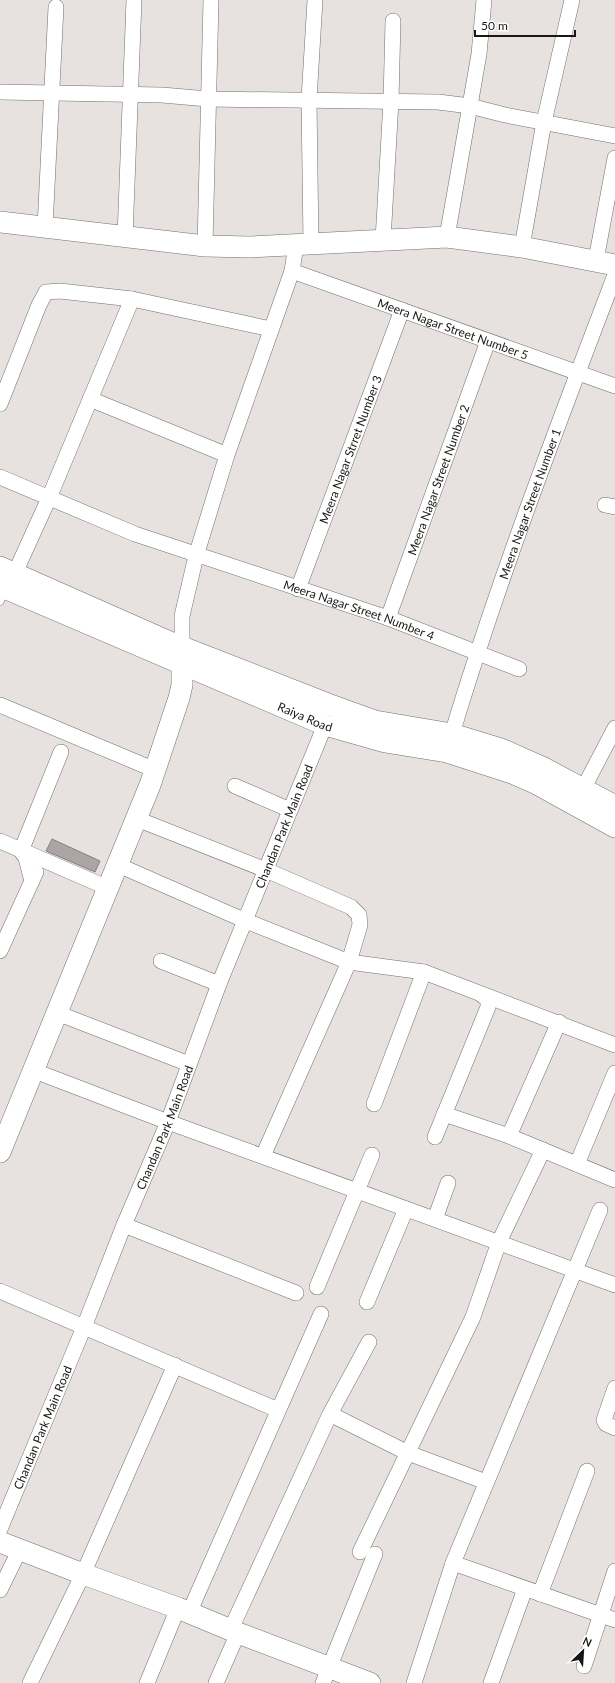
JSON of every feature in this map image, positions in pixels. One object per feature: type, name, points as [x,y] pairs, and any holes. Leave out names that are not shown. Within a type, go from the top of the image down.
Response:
[{"type":"street","points":[[125,237],[134,0]]},
{"type":"street","points":[[205,246],[211,0]]},
{"type":"street","points":[[2,1141],[57,1013],[137,818],[179,698],[183,656],[182,616],[196,556],[227,455],[270,329],[303,244],[315,0]]},
{"type":"street","points":[[447,237],[479,54],[484,0]]},
{"type":"street","points":[[522,247],[544,122],[572,0]]},
{"type":"street","points":[[45,227],[56,7]]},
{"type":"street","points":[[383,240],[391,101],[392,21]]},
{"type":"street","points":[[0,92],[130,94],[208,99],[438,102],[470,106],[615,136]]},
{"type":"street","points":[[0,222],[205,246],[250,247],[447,237],[522,247],[605,262],[615,158]]},
{"type":"street","name":"Meera Nagar Street Number 5","points":[[292,271],[615,386]]},
{"type":"street","name":"Meera Nagar Street Number 1","points":[[449,743],[476,653],[541,470],[615,275]]},
{"type":"street","points":[[0,404],[39,305],[46,292],[60,291],[132,299],[270,329]]},
{"type":"street","points":[[4,583],[49,498],[132,299]]},
{"type":"street","name":"Meera Nagar Strret Number 3","points":[[298,588],[402,310]]},
{"type":"street","name":"Meera Nagar Street Number 2","points":[[388,618],[488,341]]},
{"type":"street","points":[[90,399],[227,455]]},
{"type":"street","name":"Meera Nagar Street Number 4","points":[[0,477],[135,534],[196,556],[388,618],[519,669]]},
{"type":"street","name":"Raiya Road","points":[[4,583],[183,656],[325,725],[385,742],[449,743],[501,749],[542,767],[615,806]]},
{"type":"street","name":"Raiya Road","points":[[183,656],[375,721],[449,743],[482,763],[524,779],[615,827]]},
{"type":"street","points":[[0,705],[155,770]]},
{"type":"street","name":"Chandan Park Main Road","points":[[0,1529],[84,1327],[124,1225],[168,1122],[219,984],[325,725]]},
{"type":"street","points":[[583,789],[615,728]]},
{"type":"street","points":[[21,851],[61,752]]},
{"type":"street","points":[[236,786],[290,810]]},
{"type":"street","points":[[137,818],[266,870],[351,907],[359,915],[360,925],[349,962],[263,1156]]},
{"type":"street","points":[[0,841],[41,859],[112,878],[141,875],[246,921],[349,962],[424,972],[482,995],[559,1022],[615,1045]]},
{"type":"street","points":[[21,851],[26,858],[32,881]]},
{"type":"street","points":[[0,951],[41,859]]},
{"type":"street","points":[[161,961],[219,984]]},
{"type":"street","points":[[374,1104],[424,972]]},
{"type":"street","points":[[435,1137],[488,1007],[488,1000],[482,995]]},
{"type":"street","points":[[57,1013],[189,1064]]},
{"type":"street","points":[[509,1136],[559,1022]]},
{"type":"street","points":[[32,1070],[168,1122],[615,1285]]},
{"type":"street","points":[[577,1164],[615,1073]]},
{"type":"street","points":[[444,1114],[509,1136],[615,1180]]},
{"type":"street","points":[[360,1552],[474,1317],[499,1242],[543,1150]]},
{"type":"street","points":[[317,1287],[372,1155]]},
{"type":"street","points":[[435,1219],[448,1183]]},
{"type":"street","points":[[367,1302],[406,1209]]},
{"type":"street","points":[[414,1683],[453,1563],[533,1369],[576,1271],[600,1210]]},
{"type":"street","points":[[124,1225],[296,1292]]},
{"type":"street","points":[[0,1291],[278,1410]]},
{"type":"street","points":[[147,1683],[184,1610],[278,1410],[321,1314]]},
{"type":"street","points":[[216,1683],[234,1631],[330,1414],[369,1342]]},
{"type":"street","points":[[30,1683],[83,1574],[175,1365]]},
{"type":"street","points":[[615,1388],[604,1420],[606,1424],[615,1428]]},
{"type":"street","points":[[330,1414],[408,1452],[486,1482]]},
{"type":"street","points":[[540,1594],[587,1471]]},
{"type":"street","points":[[0,1542],[83,1574],[184,1610],[234,1631],[326,1676],[370,1683]]},
{"type":"street","points":[[0,1590],[20,1549]]},
{"type":"street","points":[[326,1676],[375,1554]]},
{"type":"street","points":[[453,1563],[615,1620]]},
{"type":"street","points":[[584,1666],[615,1571]]},
{"type":"street","points":[[491,1683],[525,1588]]},
{"type":"building","points":[[52,839],[100,861],[95,872],[46,851]]}]
